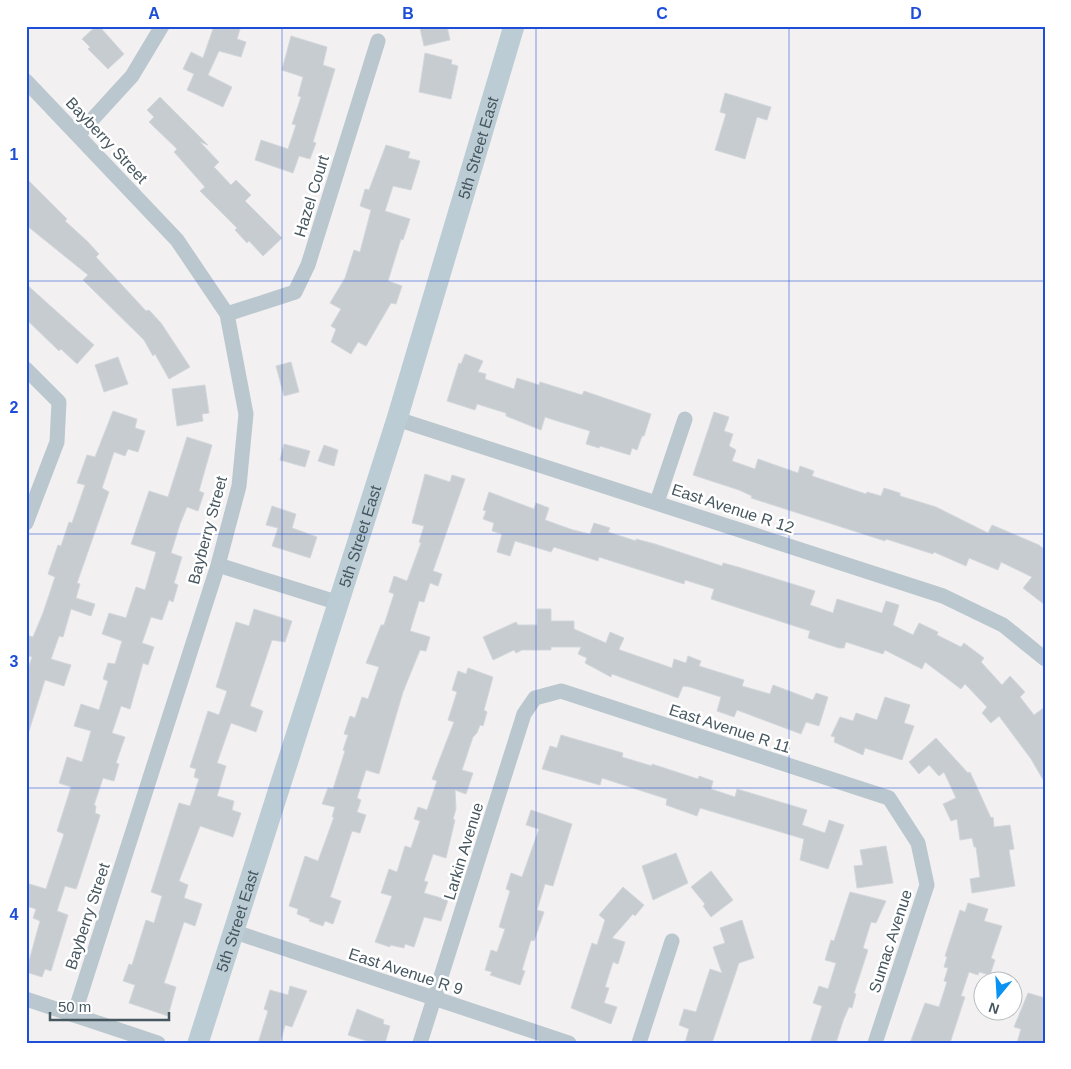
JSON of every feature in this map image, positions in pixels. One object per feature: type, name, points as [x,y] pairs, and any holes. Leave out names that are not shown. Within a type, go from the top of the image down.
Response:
[{"type":"street","points":[[78,135],[132,76],[162,26]]},
{"type":"street","name":"5th Street East","points":[[198,1043],[232,931],[397,419],[514,26]]},
{"type":"street","name":"Hazel Court","points":[[227,314],[294,292],[308,265],[378,41]]},
{"type":"street","name":"Bayberry Street","points":[[26,81],[177,240],[227,314],[246,414],[239,486],[218,565],[74,1015]]},
{"type":"street","points":[[26,369],[59,402],[57,442],[26,523]]},
{"type":"street","name":"East Avenue R 12","points":[[397,419],[943,596],[1003,625],[1045,659]]},
{"type":"street","points":[[657,502],[685,419]]},
{"type":"street","points":[[218,565],[339,603]]},
{"type":"street","name":"East Avenue R 11","points":[[561,691],[889,798]]},
{"type":"street","name":"Larkin Avenue","points":[[420,1043],[524,714],[535,698],[561,691]]},
{"type":"street","name":"Sumac Avenue","points":[[875,1043],[926,885],[918,843],[889,798]]},
{"type":"street","name":"East Avenue R 9","points":[[232,931],[569,1043]]},
{"type":"street","points":[[638,1043],[672,941]]},
{"type":"street","points":[[26,999],[158,1043]]},
{"type":"building","points":[[96,26],[99,26],[124,54],[108,69],[88,49],[90,47],[82,39]]},
{"type":"building","points":[[214,26],[241,26],[237,39],[246,42],[241,57],[219,51],[208,75],[232,87],[223,107],[187,90],[194,74],[183,69],[191,52],[203,58]]},
{"type":"building","points":[[447,26],[450,40],[424,46],[420,28]]},
{"type":"building","points":[[291,36],[327,47],[323,65],[335,69],[313,142],[316,143],[310,159],[299,156],[293,173],[255,160],[261,140],[288,149],[296,125],[292,124],[301,97],[298,96],[303,77],[282,70]]},
{"type":"building","points":[[425,53],[452,60],[451,64],[458,66],[451,99],[419,92]]},
{"type":"building","points":[[725,93],[771,107],[767,120],[757,117],[745,159],[715,150],[726,114],[720,112]]},
{"type":"building","points":[[160,97],[208,145],[200,142],[219,162],[214,167],[231,185],[236,180],[251,195],[245,201],[282,238],[263,256],[249,241],[247,243],[235,230],[237,228],[200,191],[205,187],[174,152],[177,149],[149,122],[154,117],[147,110]]},
{"type":"building","points":[[386,145],[410,152],[408,158],[420,161],[411,190],[393,186],[385,211],[410,219],[403,240],[401,239],[388,281],[402,286],[396,304],[391,303],[366,346],[358,342],[351,354],[331,342],[336,329],[331,326],[341,309],[330,303],[345,278],[354,250],[360,252],[371,210],[360,206],[365,189],[369,190]]},
{"type":"building","points":[[26,178],[67,219],[65,221],[99,254],[96,257],[146,311],[149,310],[161,323],[190,367],[169,379],[155,354],[153,356],[144,340],[83,280],[88,275],[26,225]]},
{"type":"building","points":[[26,284],[94,345],[77,364],[61,349],[59,351],[26,319]]},
{"type":"building","points":[[465,354],[483,361],[478,372],[486,374],[485,379],[514,389],[517,378],[539,385],[540,382],[582,395],[584,391],[651,414],[637,450],[632,448],[630,455],[586,444],[590,431],[545,417],[541,430],[506,416],[506,413],[477,404],[475,410],[447,401],[459,363],[461,364]]},
{"type":"building","points":[[118,357],[128,384],[104,392],[95,365]]},
{"type":"building","points":[[291,362],[299,392],[284,396],[276,366]]},
{"type":"building","points":[[205,385],[209,413],[202,414],[203,421],[177,426],[172,389]]},
{"type":"building","points":[[113,411],[137,419],[135,428],[145,431],[138,452],[128,449],[125,456],[114,452],[102,488],[109,492],[77,583],[80,584],[76,598],[95,604],[91,616],[71,609],[63,637],[59,636],[51,659],[71,665],[64,686],[45,680],[29,731],[26,731],[26,675],[32,657],[26,655],[26,635],[33,637],[43,613],[55,577],[48,574],[58,545],[61,546],[69,522],[72,523],[85,485],[77,483],[87,455],[95,457]]},
{"type":"building","points":[[714,412],[729,417],[724,431],[733,434],[729,446],[736,450],[732,461],[755,469],[758,459],[798,473],[800,466],[814,471],[812,476],[866,494],[867,492],[881,496],[884,488],[900,493],[900,496],[936,507],[988,533],[992,525],[1039,545],[1045,550],[1045,605],[1023,588],[1032,577],[1001,562],[998,570],[969,558],[966,566],[934,552],[933,554],[886,539],[885,541],[751,498],[752,496],[739,490],[693,475]]},
{"type":"building","points":[[187,437],[212,445],[199,491],[204,493],[198,511],[187,507],[180,524],[171,553],[182,557],[174,583],[178,585],[173,602],[169,600],[162,620],[151,617],[142,643],[154,647],[148,665],[143,663],[130,709],[121,706],[112,733],[125,737],[116,763],[119,764],[114,781],[103,778],[94,805],[96,806],[95,813],[100,815],[99,819],[76,889],[65,886],[57,911],[68,915],[51,971],[45,969],[42,977],[26,972],[40,921],[33,918],[36,909],[26,906],[26,883],[46,889],[64,834],[57,831],[71,787],[59,783],[67,757],[82,762],[91,731],[74,726],[81,704],[99,710],[108,681],[103,679],[108,663],[115,664],[122,641],[102,634],[109,613],[126,618],[136,587],[145,590],[156,552],[131,544],[149,491],[168,497]]},
{"type":"building","points":[[284,444],[310,451],[305,467],[280,460]]},
{"type":"building","points":[[324,445],[338,450],[334,466],[318,461]]},
{"type":"building","points":[[425,474],[450,482],[452,475],[465,479],[433,571],[442,574],[438,586],[430,583],[424,602],[419,601],[410,631],[430,637],[426,651],[420,650],[403,692],[379,774],[366,770],[357,798],[361,800],[357,812],[366,815],[360,833],[352,831],[330,897],[341,901],[333,924],[325,921],[323,926],[297,914],[298,909],[289,906],[305,856],[318,861],[334,817],[332,817],[335,807],[322,804],[328,788],[333,789],[345,751],[343,750],[348,735],[344,734],[350,716],[355,718],[362,697],[368,699],[379,667],[366,663],[381,625],[384,625],[394,594],[389,592],[394,576],[407,581],[421,543],[419,542],[424,526],[412,523]]},
{"type":"building","points":[[489,492],[534,509],[536,503],[549,508],[545,520],[573,530],[590,534],[594,523],[610,528],[608,532],[636,541],[636,539],[655,544],[722,566],[723,563],[738,567],[815,591],[810,605],[833,613],[837,599],[882,613],[886,601],[899,605],[893,625],[913,635],[919,623],[938,632],[937,635],[961,647],[964,643],[984,658],[981,662],[1002,685],[1010,676],[1025,692],[1020,697],[1034,715],[1045,707],[1045,783],[1031,759],[999,716],[991,723],[982,713],[987,707],[965,684],[961,689],[925,662],[922,669],[885,650],[883,654],[846,642],[844,648],[839,648],[808,638],[810,631],[711,599],[714,589],[685,580],[684,584],[599,557],[598,561],[554,547],[551,552],[515,541],[510,556],[497,552],[502,534],[492,531],[494,523],[483,519],[486,511],[483,510]]},
{"type":"building","points":[[272,506],[296,514],[292,528],[317,537],[310,558],[272,546],[278,528],[266,525]]},
{"type":"building","points":[[254,609],[292,621],[285,642],[272,640],[250,706],[263,711],[256,732],[231,723],[217,763],[226,766],[217,796],[234,801],[232,810],[241,813],[233,837],[200,826],[179,881],[188,885],[184,898],[202,904],[195,926],[184,922],[164,983],[176,987],[168,1016],[129,1003],[135,985],[123,981],[129,964],[132,965],[146,920],[154,923],[162,896],[151,892],[179,803],[190,806],[199,779],[194,777],[196,769],[190,767],[208,711],[219,715],[227,691],[216,687],[236,622],[249,626]]},
{"type":"building","points":[[537,609],[551,609],[551,621],[574,621],[574,629],[606,643],[610,632],[624,638],[620,650],[672,668],[674,659],[686,663],[688,656],[701,661],[699,666],[744,680],[742,686],[770,694],[773,685],[813,700],[816,693],[828,697],[819,726],[806,722],[801,734],[737,710],[734,717],[717,711],[721,697],[690,687],[683,686],[678,698],[612,674],[611,677],[585,663],[587,658],[578,654],[581,647],[551,647],[551,650],[522,650],[516,653],[514,650],[493,660],[483,637],[516,622],[518,625],[537,625]]},
{"type":"building","points":[[468,668],[493,677],[484,710],[487,712],[483,726],[480,725],[473,737],[462,770],[473,773],[466,794],[455,790],[456,809],[453,819],[455,820],[446,858],[433,854],[424,881],[428,882],[424,893],[448,900],[441,921],[424,917],[414,947],[405,944],[404,948],[390,945],[390,947],[375,942],[392,896],[381,893],[389,869],[397,872],[405,846],[411,848],[420,821],[414,819],[418,807],[427,810],[437,781],[432,779],[454,722],[448,720],[457,692],[452,690],[458,671],[466,674]]},
{"type":"building","points":[[885,697],[910,705],[904,723],[914,726],[902,760],[865,748],[863,755],[834,742],[835,737],[831,736],[840,717],[853,721],[856,713],[877,720]]},
{"type":"building","points":[[561,735],[623,753],[622,757],[652,766],[652,764],[698,779],[699,776],[713,781],[711,789],[735,797],[737,789],[807,810],[802,825],[825,833],[829,820],[844,825],[828,869],[800,860],[804,839],[700,808],[697,816],[666,805],[667,799],[602,778],[600,785],[542,769],[550,746],[557,748]]},
{"type":"building","points":[[936,738],[968,773],[970,772],[991,818],[993,817],[994,827],[1010,825],[1014,849],[1009,850],[1015,886],[972,893],[970,879],[980,877],[976,847],[974,847],[972,838],[960,840],[957,819],[951,821],[943,804],[956,798],[944,772],[939,776],[929,765],[919,774],[909,762]]},
{"type":"building","points":[[531,810],[572,824],[553,886],[545,884],[537,910],[544,912],[534,941],[531,940],[522,970],[525,971],[520,985],[490,975],[492,972],[485,970],[491,950],[497,952],[505,929],[499,927],[510,891],[506,889],[511,873],[522,877],[539,829],[526,825]]},
{"type":"building","points":[[886,846],[893,883],[857,888],[854,866],[863,865],[860,850]]},
{"type":"building","points":[[676,853],[688,883],[653,900],[642,866]]},
{"type":"building","points":[[711,871],[733,900],[711,917],[703,906],[705,904],[691,887]]},
{"type":"building","points":[[623,887],[644,905],[635,916],[633,914],[612,938],[625,942],[618,964],[613,962],[605,987],[609,988],[604,1003],[617,1007],[611,1024],[571,1008],[592,943],[597,945],[605,920],[599,915]]},
{"type":"building","points":[[850,892],[886,901],[876,923],[871,922],[863,948],[868,950],[854,993],[856,994],[852,1008],[849,1007],[836,1043],[810,1043],[822,1006],[813,1003],[819,986],[828,989],[836,963],[825,960],[831,940],[834,941]]},
{"type":"building","points":[[968,903],[988,909],[984,921],[1002,926],[991,958],[995,960],[991,972],[974,972],[974,974],[969,972],[961,996],[965,997],[950,1043],[910,1043],[925,1003],[939,1007],[947,982],[944,981],[948,968],[944,967],[947,957],[945,956],[960,910],[965,912]]},
{"type":"building","points":[[742,920],[754,958],[739,963],[712,1043],[685,1043],[689,1029],[679,1025],[684,1009],[696,1012],[710,969],[722,973],[713,947],[725,943],[720,928]]},
{"type":"building","points":[[290,986],[307,991],[292,1027],[285,1025],[280,1043],[258,1043],[268,1011],[264,1009],[270,990],[288,995]]},
{"type":"building","points":[[1028,993],[1045,998],[1045,1043],[1017,1043],[1021,1029],[1014,1027],[1016,1022],[1024,1022],[1024,1003]]},
{"type":"building","points":[[357,1009],[384,1020],[383,1024],[390,1026],[385,1043],[373,1043],[348,1035]]}]
